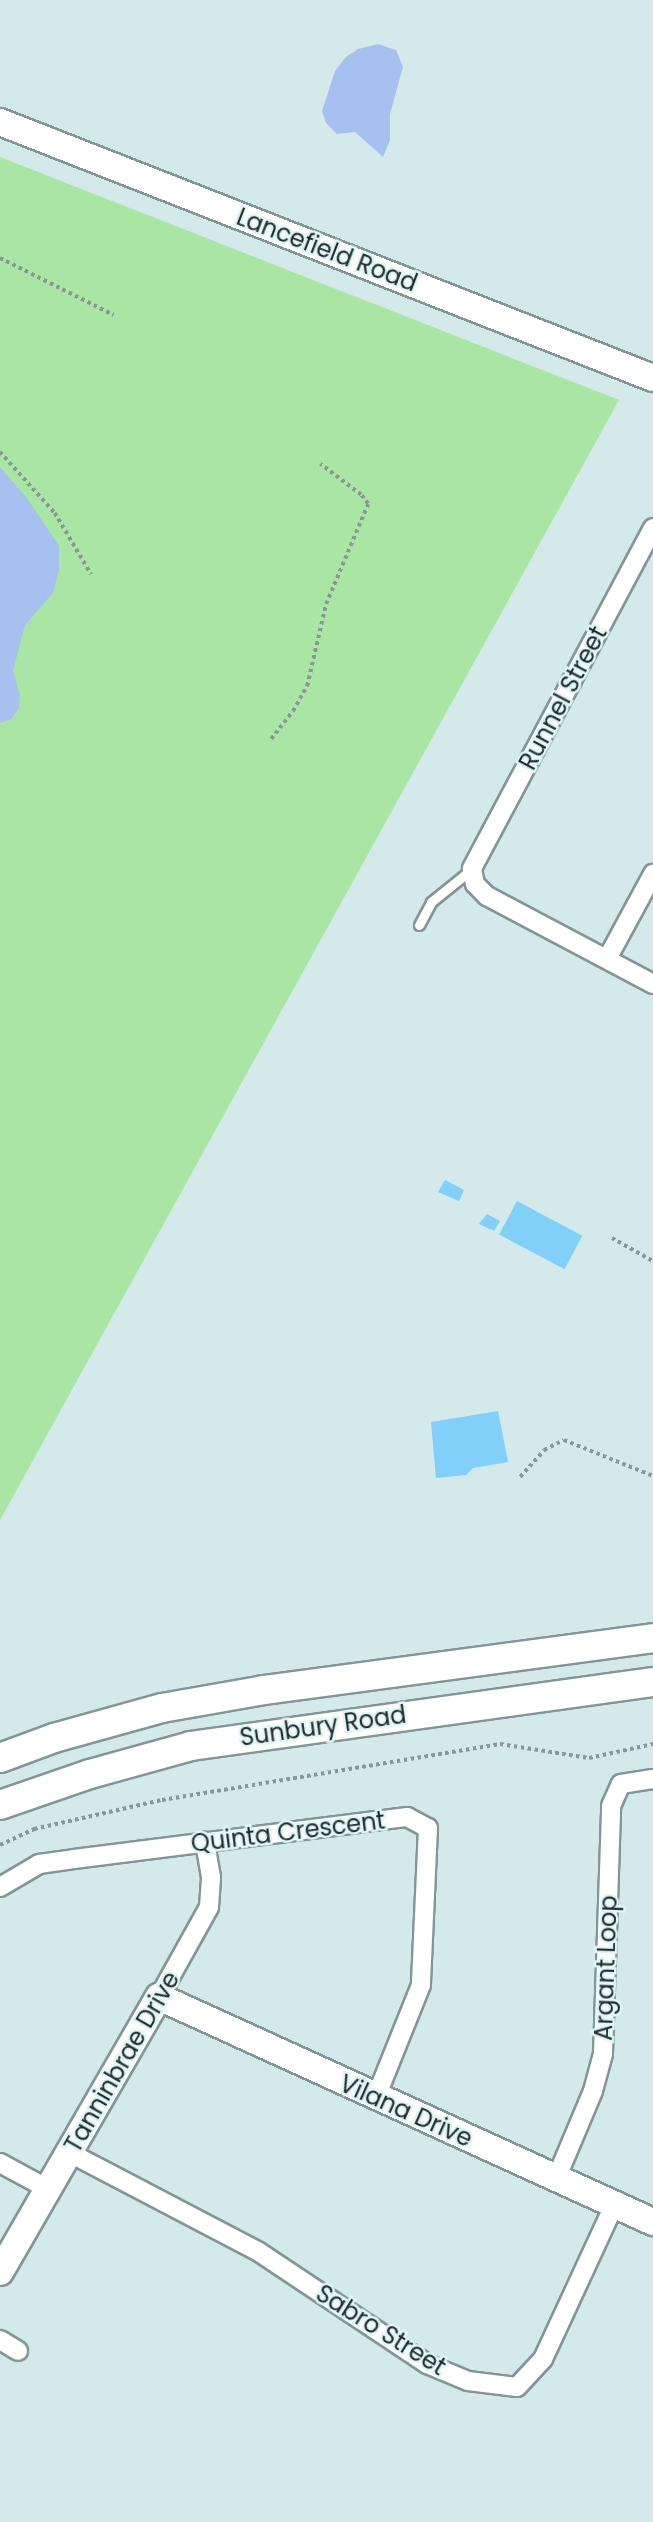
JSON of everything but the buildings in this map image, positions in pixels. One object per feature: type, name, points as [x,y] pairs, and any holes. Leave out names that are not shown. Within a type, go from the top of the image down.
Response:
[{"type":"main road","name":"Sunbury Road","points":[[0,1758],[54,1738],[175,1706],[264,1690],[653,1638]]},
{"type":"main road","name":"Sunbury Road","points":[[0,1805],[89,1774],[191,1746],[653,1682]]},
{"type":"street","name":"Lancefield Road","points":[[0,121],[653,378]]},
{"type":"street","name":"Runnel Street","points":[[472,869],[653,528]]},
{"type":"street","points":[[472,869],[475,884],[487,896],[653,984]]},
{"type":"street","points":[[607,959],[653,874]]},
{"type":"street","name":"Argant Loop","points":[[556,2179],[593,2091],[603,2053],[611,1806],[621,1784],[653,1779]]},
{"type":"street","name":"Quinta Crescent","points":[[0,1888],[39,1864],[407,1817],[428,1828],[422,1985],[376,2097]]},
{"type":"street","name":"Tanninbrae Drive","points":[[0,2272],[71,2154],[209,1907],[211,1877],[205,1842]]},
{"type":"street","name":"Vilana Drive","points":[[159,1997],[653,2222]]},
{"type":"street","name":"Sabro Street","points":[[71,2154],[259,2252],[427,2364],[468,2381],[517,2388],[543,2359],[614,2205]]},
{"type":"street","points":[[0,2163],[48,2189]]},
{"type":"street","points":[[0,2340],[18,2351]]},
{"type":"lane","name":"Runnel Street","points":[[419,925],[430,902],[472,869]]},
{"type":"path","points":[[0,258],[114,315]]},
{"type":"path","points":[[0,452],[55,513],[91,574]]},
{"type":"path","points":[[271,739],[293,711],[307,687],[326,604],[369,504],[362,495],[320,464]]},
{"type":"path","points":[[612,1238],[653,1261]]},
{"type":"path","points":[[520,1477],[544,1450],[564,1440],[653,1476]]},
{"type":"path","points":[[0,1844],[34,1829],[162,1800],[500,1744],[589,1758],[653,1744]]},
{"type":"green space","points":[[0,157],[619,400],[0,1520]]},
{"type":"water","points":[[378,44],[396,50],[403,67],[390,114],[390,140],[383,157],[355,132],[337,134],[326,123],[322,111],[335,71],[346,57],[358,49]]},
{"type":"water","points":[[0,467],[27,498],[59,546],[59,570],[53,593],[25,625],[13,671],[20,695],[19,708],[11,719],[0,723]]}]
